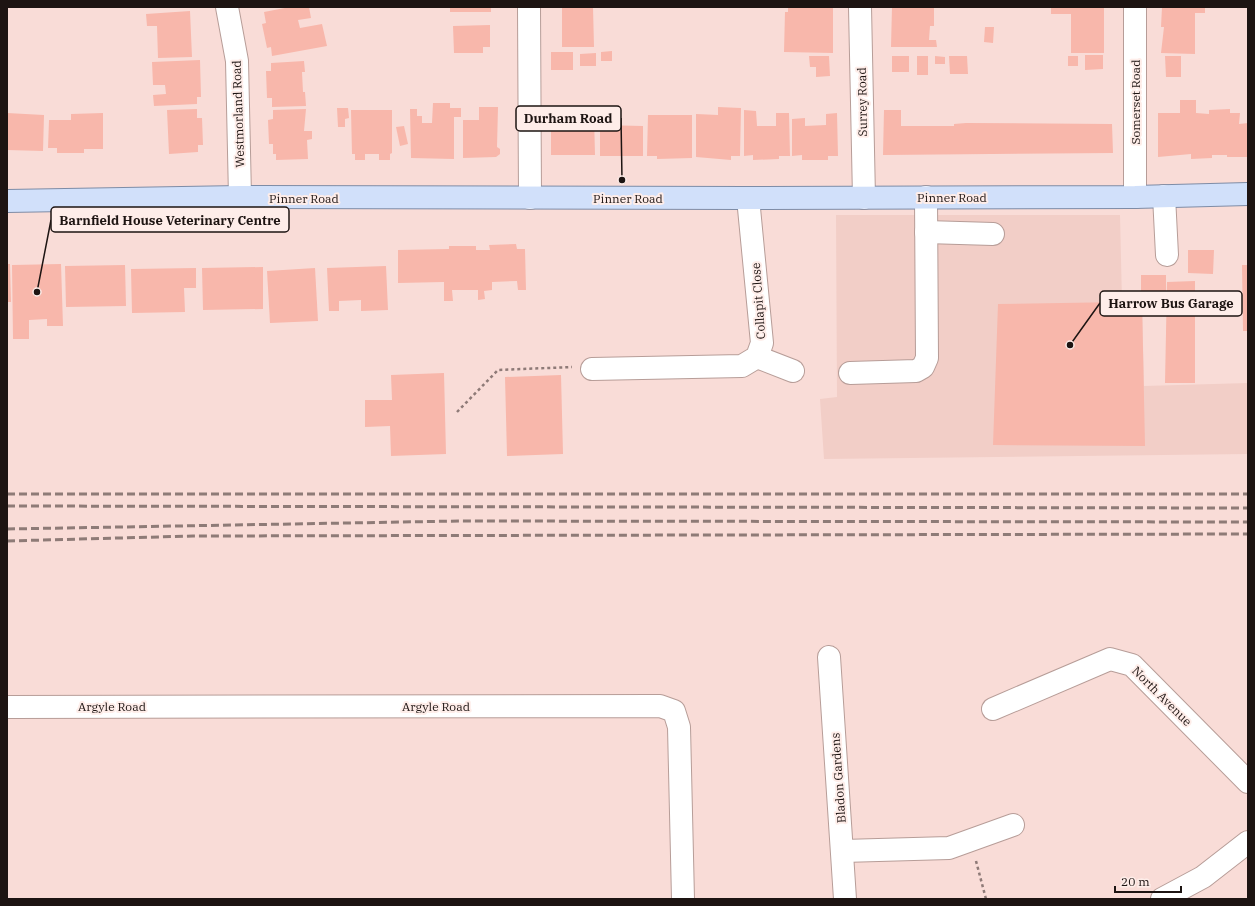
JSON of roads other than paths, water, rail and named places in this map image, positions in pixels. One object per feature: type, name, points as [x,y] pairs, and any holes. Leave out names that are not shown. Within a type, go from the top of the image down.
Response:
[{"type":"main road","name":"Pinner Road","points":[[7,201],[240,197],[864,198],[1135,197],[1248,194]]},
{"type":"street","name":"Westmorland Road","points":[[227,7],[237,60],[240,197]]},
{"type":"street","points":[[529,7],[530,198]]},
{"type":"street","name":"Surrey Road","points":[[860,7],[864,198]]},
{"type":"street","name":"Somerset Road","points":[[1135,7],[1135,197]]},
{"type":"street","points":[[1164,196],[1167,255]]},
{"type":"street","points":[[850,373],[916,371],[923,366],[927,358],[926,197]]},
{"type":"street","name":"Collapit Close","points":[[592,368],[742,366],[757,357],[762,343],[748,198]]},
{"type":"street","points":[[926,232],[993,234]]},
{"type":"street","points":[[757,357],[793,371]]},
{"type":"street","name":"Bladon Gardens","points":[[829,657],[845,899]]},
{"type":"street","name":"North Avenue","points":[[993,709],[1110,659],[1132,665],[1248,782]]},
{"type":"street","name":"Argyle Road","points":[[7,707],[660,706],[674,711],[679,728],[683,899]]},
{"type":"street","points":[[843,851],[949,848],[1013,825]]},
{"type":"street","points":[[1162,899],[1203,877],[1248,842]]},
{"type":"railway","points":[[7,494],[1248,494]]},
{"type":"railway","points":[[7,506],[1248,508]]},
{"type":"railway","points":[[7,529],[460,521],[1248,522]]},
{"type":"railway","points":[[7,541],[193,536],[1248,534]]},
{"type":"place","name":"Durham Road","points":[[622,180]]},
{"type":"place","name":"Barnfield House Veterinary Centre","points":[[37,292]]},
{"type":"place","name":"Harrow Bus Garage","points":[[1070,345]]}]
